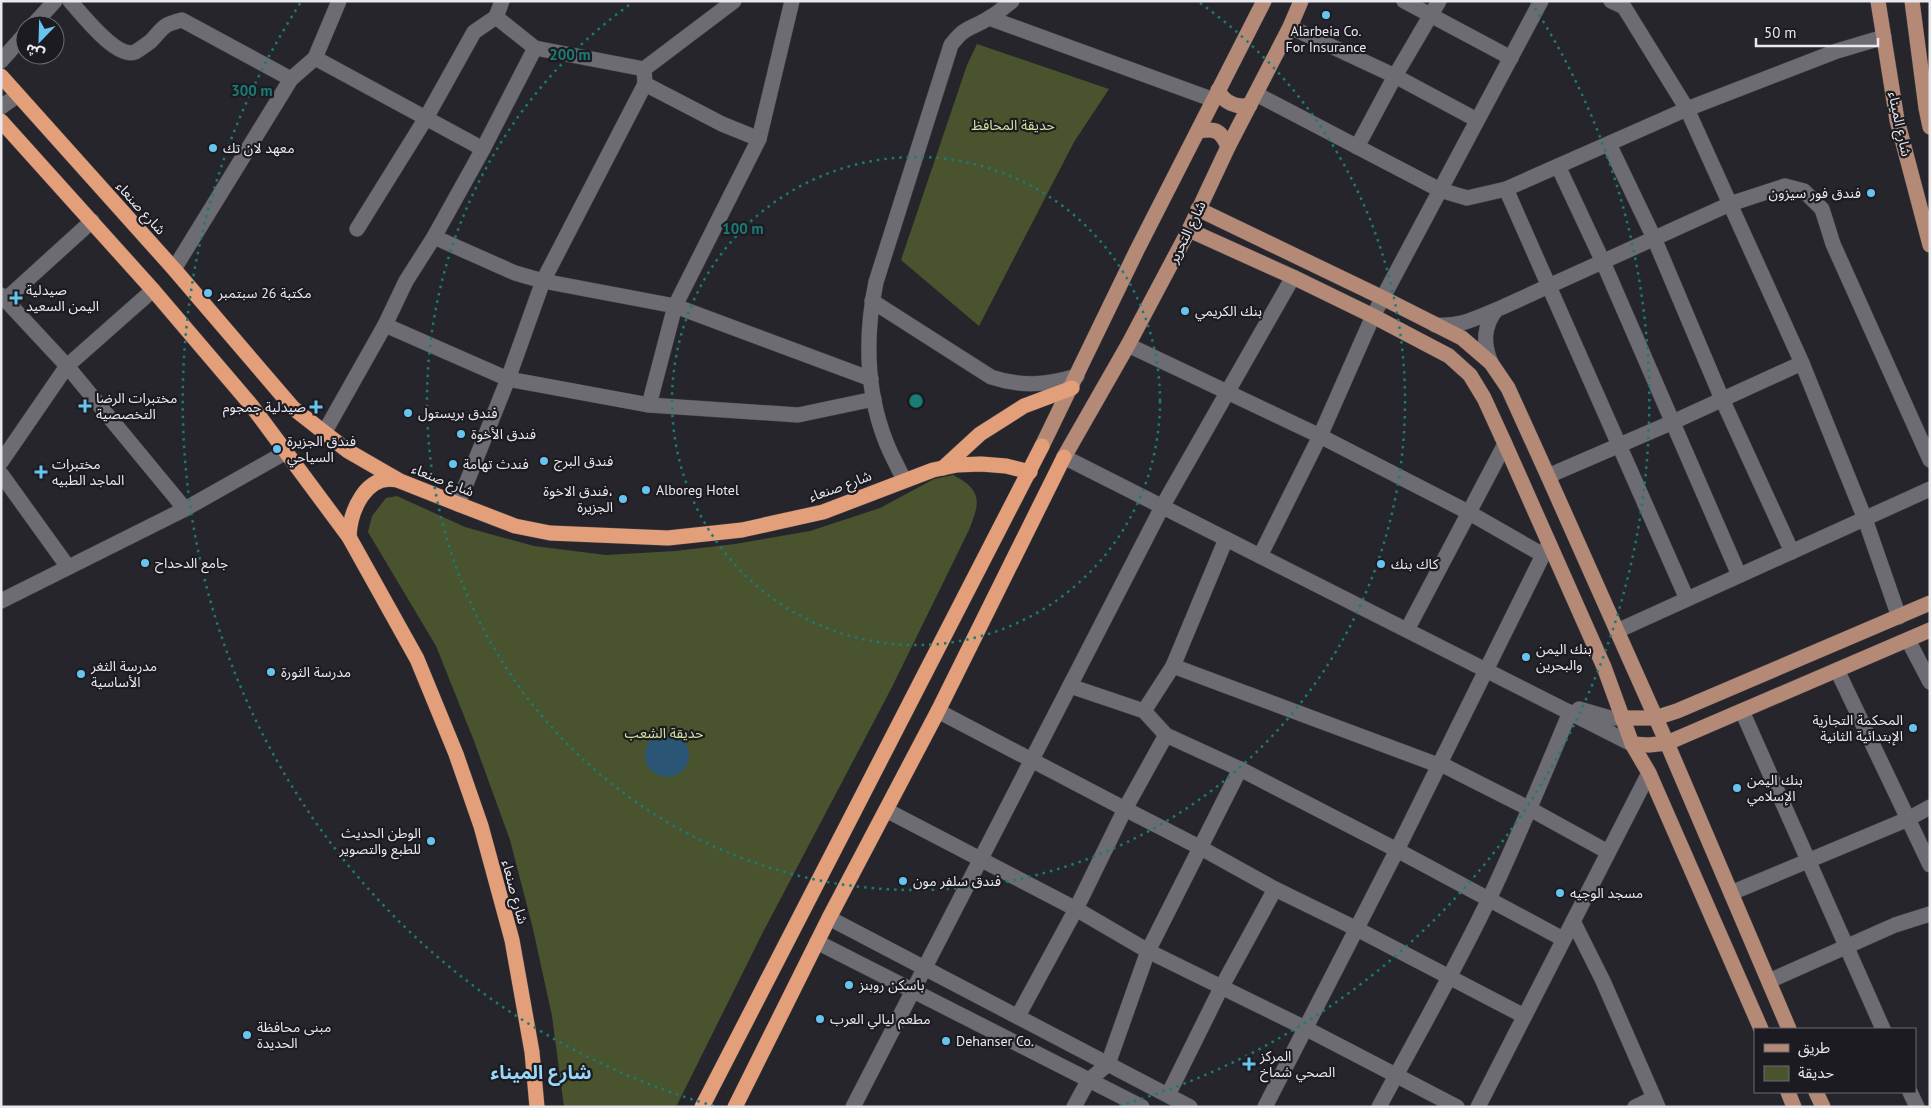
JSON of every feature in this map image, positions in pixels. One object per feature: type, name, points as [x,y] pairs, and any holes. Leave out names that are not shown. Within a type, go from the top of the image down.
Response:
[{"type":"highway","name":"شارع صنعاء","points":[[1,76],[174,269],[293,408],[348,451],[400,481],[515,526],[550,533],[668,538],[742,530],[823,512],[932,470],[957,465],[1006,466],[1030,472]]},
{"type":"highway","name":"شارع صنعاء","points":[[1,121],[153,290],[251,405],[350,537],[417,659],[456,754],[481,826],[512,940],[532,1052],[537,1107]]},
{"type":"highway","points":[[942,468],[980,434],[1024,406],[1074,382]]},
{"type":"highway","points":[[702,1107],[1042,446]]},
{"type":"highway","points":[[735,1107],[829,918],[938,711],[1064,457]]},
{"type":"highway","points":[[350,537],[350,524],[354,513],[359,500],[369,487],[380,480],[388,478],[400,481]]},
{"type":"main road","points":[[1042,446],[1138,250],[1264,1]]},
{"type":"main road","name":"شارع التحرير","points":[[1064,457],[1128,345],[1189,230],[1301,1]]},
{"type":"main road","name":"شارع الميناء","points":[[1878,1],[1898,120],[1930,245]]},
{"type":"main road","points":[[1912,1],[1930,127]]},
{"type":"main road","points":[[1216,95],[1233,105],[1242,106],[1253,100]]},
{"type":"main road","points":[[1198,131],[1210,129],[1217,131],[1224,136],[1228,147]]},
{"type":"main road","points":[[1198,209],[1462,338],[1491,363],[1508,388],[1548,476],[1667,743],[1789,1028]]},
{"type":"main road","points":[[1189,230],[1373,316],[1449,356],[1470,375],[1484,398],[1505,444],[1546,549],[1604,667],[1632,744],[1649,772],[1761,1028]]},
{"type":"main road","points":[[1622,718],[1655,718],[1677,712],[1930,603]]},
{"type":"main road","points":[[1632,744],[1667,743],[1930,630]]},
{"type":"main road","points":[[1788,1093],[1794,1107]]},
{"type":"street","points":[[42,15],[55,1]]},
{"type":"street","points":[[70,1],[111,45],[121,52],[134,53],[151,41],[166,24],[182,20],[291,79]]},
{"type":"street","points":[[174,269],[291,79],[316,58],[339,1]]},
{"type":"street","points":[[357,229],[426,118],[474,32],[496,17],[502,1]]},
{"type":"street","points":[[496,17],[535,48],[644,69],[734,1]]},
{"type":"street","points":[[649,405],[675,306],[759,139],[792,1]]},
{"type":"street","points":[[904,480],[886,441],[874,399],[868,340],[872,301],[881,263],[951,45],[960,33],[970,26],[989,18],[1012,1]]},
{"type":"street","points":[[1404,1],[1511,58]]},
{"type":"street","points":[[1357,147],[1395,76],[1439,1]]},
{"type":"street","points":[[1260,556],[1320,436],[1373,316],[1541,1]]},
{"type":"street","points":[[1611,1],[1624,7],[1687,109],[1802,363],[1865,519],[1899,617]]},
{"type":"street","points":[[989,18],[1216,95]]},
{"type":"street","points":[[1290,26],[1395,76],[1477,120]]},
{"type":"street","points":[[1253,100],[1357,147],[1440,190],[1467,198],[1506,189],[1687,109],[1837,51],[1884,36]]},
{"type":"street","points":[[1,61],[15,45]]},
{"type":"street","points":[[324,433],[385,325],[406,281],[434,237],[483,149],[535,48]]},
{"type":"street","points":[[316,58],[483,149]]},
{"type":"street","points":[[458,504],[508,379],[543,281],[645,84],[644,69]]},
{"type":"street","points":[[645,84],[722,124],[759,139]]},
{"type":"street","points":[[1,107],[18,95]]},
{"type":"street","points":[[1609,144],[1654,238],[1722,399],[1792,552]]},
{"type":"street","points":[[1558,166],[1673,422],[1739,576]]},
{"type":"street","points":[[1435,325],[1458,325],[1496,310],[1730,204],[1786,186],[1804,191],[1822,209],[1833,244],[1930,460]]},
{"type":"street","points":[[1506,189],[1687,599]]},
{"type":"street","points":[[92,221],[3,298],[67,366],[185,509]]},
{"type":"street","points":[[434,237],[515,273],[543,281],[675,306],[871,379]]},
{"type":"street","points":[[860,1105],[924,968],[1162,507],[1293,277]]},
{"type":"street","points":[[1,462],[67,366],[153,290]]},
{"type":"street","points":[[872,301],[991,377],[1006,382],[1032,384],[1062,381],[1074,382]]},
{"type":"street","points":[[1491,363],[1486,351],[1485,332],[1488,320],[1496,310]]},
{"type":"street","points":[[385,325],[508,379],[649,405],[798,415],[874,399]]},
{"type":"street","points":[[1128,345],[1320,436],[1468,512],[1546,549],[1397,850],[1265,1107]]},
{"type":"street","points":[[1548,476],[1802,363]]},
{"type":"street","points":[[1407,630],[1505,444]]},
{"type":"street","points":[[1,601],[185,509],[286,452]]},
{"type":"street","points":[[1064,457],[1632,744]]},
{"type":"street","points":[[1,474],[68,567]]},
{"type":"street","points":[[1617,631],[1930,489]]},
{"type":"street","points":[[1144,711],[1173,666],[1226,539]]},
{"type":"street","points":[[1908,640],[1930,682]]},
{"type":"street","points":[[1173,666],[1438,765],[1439,763],[1530,809],[1608,852]]},
{"type":"street","points":[[1837,670],[1930,865]]},
{"type":"street","points":[[1070,686],[1144,711],[1166,734],[1240,768],[1563,939]]},
{"type":"street","points":[[1548,701],[1610,718],[1622,718]]},
{"type":"street","points":[[938,711],[1201,848],[1275,889],[1524,1016]]},
{"type":"street","points":[[1742,711],[1883,1028]]},
{"type":"street","points":[[1379,1107],[1450,977],[1488,900],[1530,809],[1570,712]]},
{"type":"street","points":[[1018,1016],[1076,909],[1125,809],[1166,734]]},
{"type":"street","points":[[1074,1107],[1090,1080],[1108,1064],[1148,951],[1240,768]]},
{"type":"street","points":[[1478,1107],[1649,772]]},
{"type":"street","points":[[1731,893],[1908,819],[1930,807]]},
{"type":"street","points":[[886,810],[1076,909],[1148,951],[1305,1028],[1457,1107]]},
{"type":"street","points":[[1168,1095],[1275,889]]},
{"type":"street","points":[[1769,981],[1847,948],[1895,925],[1930,914]]},
{"type":"street","points":[[829,918],[1190,1107]]},
{"type":"street","points":[[1573,921],[1603,981],[1656,1103],[1635,1107]]},
{"type":"street","points":[[817,942],[1142,1107]]},
{"type":"street","points":[[1910,1093],[1917,1107]]},
{"type":"green space","name":"حديقة المحافظ","points":[[977,44],[1109,89],[1074,142],[979,326],[901,260],[967,65]]},
{"type":"green space","name":"حديقة الشعب","points":[[953,475],[970,486],[976,498],[977,505],[969,530],[891,689],[762,934],[676,1107],[564,1107],[552,1016],[533,929],[510,840],[474,741],[436,646],[368,532],[372,516],[386,498],[397,496],[465,527],[534,546],[606,555],[675,551],[735,544],[810,531],[880,508],[934,479]]},
{"type":"water","points":[[663,733],[671,733],[683,739],[689,755],[683,771],[671,777],[663,777],[651,771],[645,759],[645,751],[651,739]]},
{"type":"place","name":"Alarbeia Co. For Insurance","points":[[1326,15]]},
{"type":"place","name":"معهد لان تك","points":[[213,148]]},
{"type":"place","name":"فندق فور سيزون","points":[[1871,193]]},
{"type":"place","name":"مكتبة 26 سبتمبر","points":[[208,293]]},
{"type":"place","name":"صيدلية اليمن السعيد","points":[[16,298]]},
{"type":"place","name":"بنك الكريمي","points":[[1185,311]]},
{"type":"place","name":"مختبرات الرضا التخصصية","points":[[85,406]]},
{"type":"place","name":"صيدلية جمجوم","points":[[316,407]]},
{"type":"place","name":"فندق بريستول","points":[[408,413]]},
{"type":"place","name":"فندق الأخوة","points":[[461,434]]},
{"type":"place","name":"فندق الجزيرة السياحي","points":[[277,449]]},
{"type":"place","name":"فندق البرج","points":[[544,461]]},
{"type":"place","name":"فندث تهامة","points":[[453,464]]},
{"type":"place","name":"مختبرات الماجد الطبيه","points":[[41,472]]},
{"type":"place","name":"Alboreg Hotel","points":[[646,490]]},
{"type":"place","name":"فندق الاخوة، الجزيرة","points":[[623,499]]},
{"type":"place","name":"جامع الدحداح","points":[[145,563]]},
{"type":"place","name":"كاك بنك","points":[[1381,564]]},
{"type":"place","name":"بنك اليمن والبحرين","points":[[1526,657]]},
{"type":"place","name":"مدرسة الثورة","points":[[271,672]]},
{"type":"place","name":"مدرسة الثغر الأساسية","points":[[81,674]]},
{"type":"place","name":"المحكمة التجارية الإبتدائية الثانية","points":[[1913,728]]},
{"type":"place","name":"بنك اليمن الإسلامي","points":[[1737,788]]},
{"type":"place","name":"الوطن الحديث للطبع والتصوير","points":[[431,841]]},
{"type":"place","name":"فندق سلفر مون","points":[[903,881]]},
{"type":"place","name":"مسجد الوجيه","points":[[1560,893]]},
{"type":"place","name":"باسكن روبنز","points":[[849,985]]},
{"type":"place","name":"مطعم ليالي العرب","points":[[820,1019]]},
{"type":"place","name":"مبنى محافظة الحديدة","points":[[247,1035]]},
{"type":"place","name":"Dehanser Co.","points":[[946,1041]]},
{"type":"place","name":"المركز الصحي شماخ","points":[[1249,1064]]},
{"type":"district","name":"شارع الميناء","points":[[541,1072]]}]
